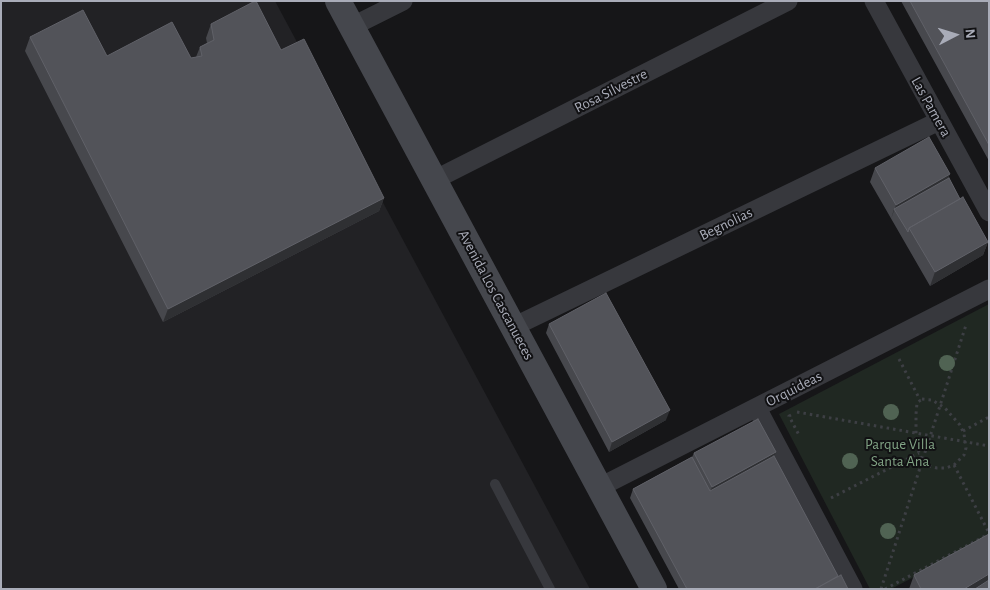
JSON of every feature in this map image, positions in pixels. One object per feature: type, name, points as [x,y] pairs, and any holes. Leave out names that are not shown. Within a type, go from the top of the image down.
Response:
[{"type":"street","name":"Avenida Los Cascanueces","points":[[338,1],[654,589]]},
{"type":"street","points":[[352,27],[403,1]]},
{"type":"street","name":"Rosa Silvestre","points":[[434,180],[788,1]]},
{"type":"street","name":"Las Pamera","points":[[874,1],[989,212]]},
{"type":"street","name":"Begnolias","points":[[513,327],[939,121]]},
{"type":"street","name":"Orquideas","points":[[600,487],[989,289]]},
{"type":"street","points":[[758,408],[854,589]]},
{"type":"lane","points":[[495,484],[550,589]]},
{"type":"path","points":[[881,589],[967,322],[959,327]]},
{"type":"path","points":[[890,363],[907,354]]},
{"type":"path","points":[[898,359],[920,400]]},
{"type":"path","points":[[927,399],[940,405],[953,416],[962,431],[966,442],[964,455],[954,465],[946,468],[937,468],[930,466],[922,460],[916,433],[916,414],[920,400],[927,399]]},
{"type":"path","points":[[801,440],[789,416],[805,408]]},
{"type":"path","points":[[797,412],[989,446]]},
{"type":"path","points":[[962,431],[989,417]]},
{"type":"path","points":[[831,498],[919,453]]},
{"type":"path","points":[[885,589],[989,533],[954,465]]},
{"type":"path","points":[[827,490],[835,506]]},
{"type":"shaded area","points":[[1,1],[275,1],[590,589],[1,589]]},
{"type":"green space","name":"Parque Villa Santa Ana","points":[[989,304],[989,538],[891,589],[870,589],[779,414]]},
{"type":"building","points":[[255,1],[281,50],[304,39],[384,198],[168,309],[30,37],[83,10],[107,56],[172,22],[191,58],[202,56],[200,47],[214,40],[211,24]]},
{"type":"building","points":[[910,1],[989,1],[989,145]]},
{"type":"building","points":[[929,137],[950,174],[896,205],[875,168]]},
{"type":"building","points":[[949,178],[960,199],[909,228],[908,232],[894,209]]},
{"type":"building","points":[[963,197],[988,242],[935,272],[909,228]]},
{"type":"building","points":[[606,293],[670,410],[612,442],[549,324]]},
{"type":"building","points":[[758,419],[776,452],[712,487],[694,453]]},
{"type":"building","points":[[774,456],[838,576],[815,589],[687,589],[633,489],[692,457],[710,491]]},
{"type":"building","points":[[989,534],[989,574],[964,589],[921,589],[914,575]]},
{"type":"building","points":[[841,575],[848,589],[815,589]]},
{"type":"building","points":[[989,580],[989,589],[975,589]]}]
